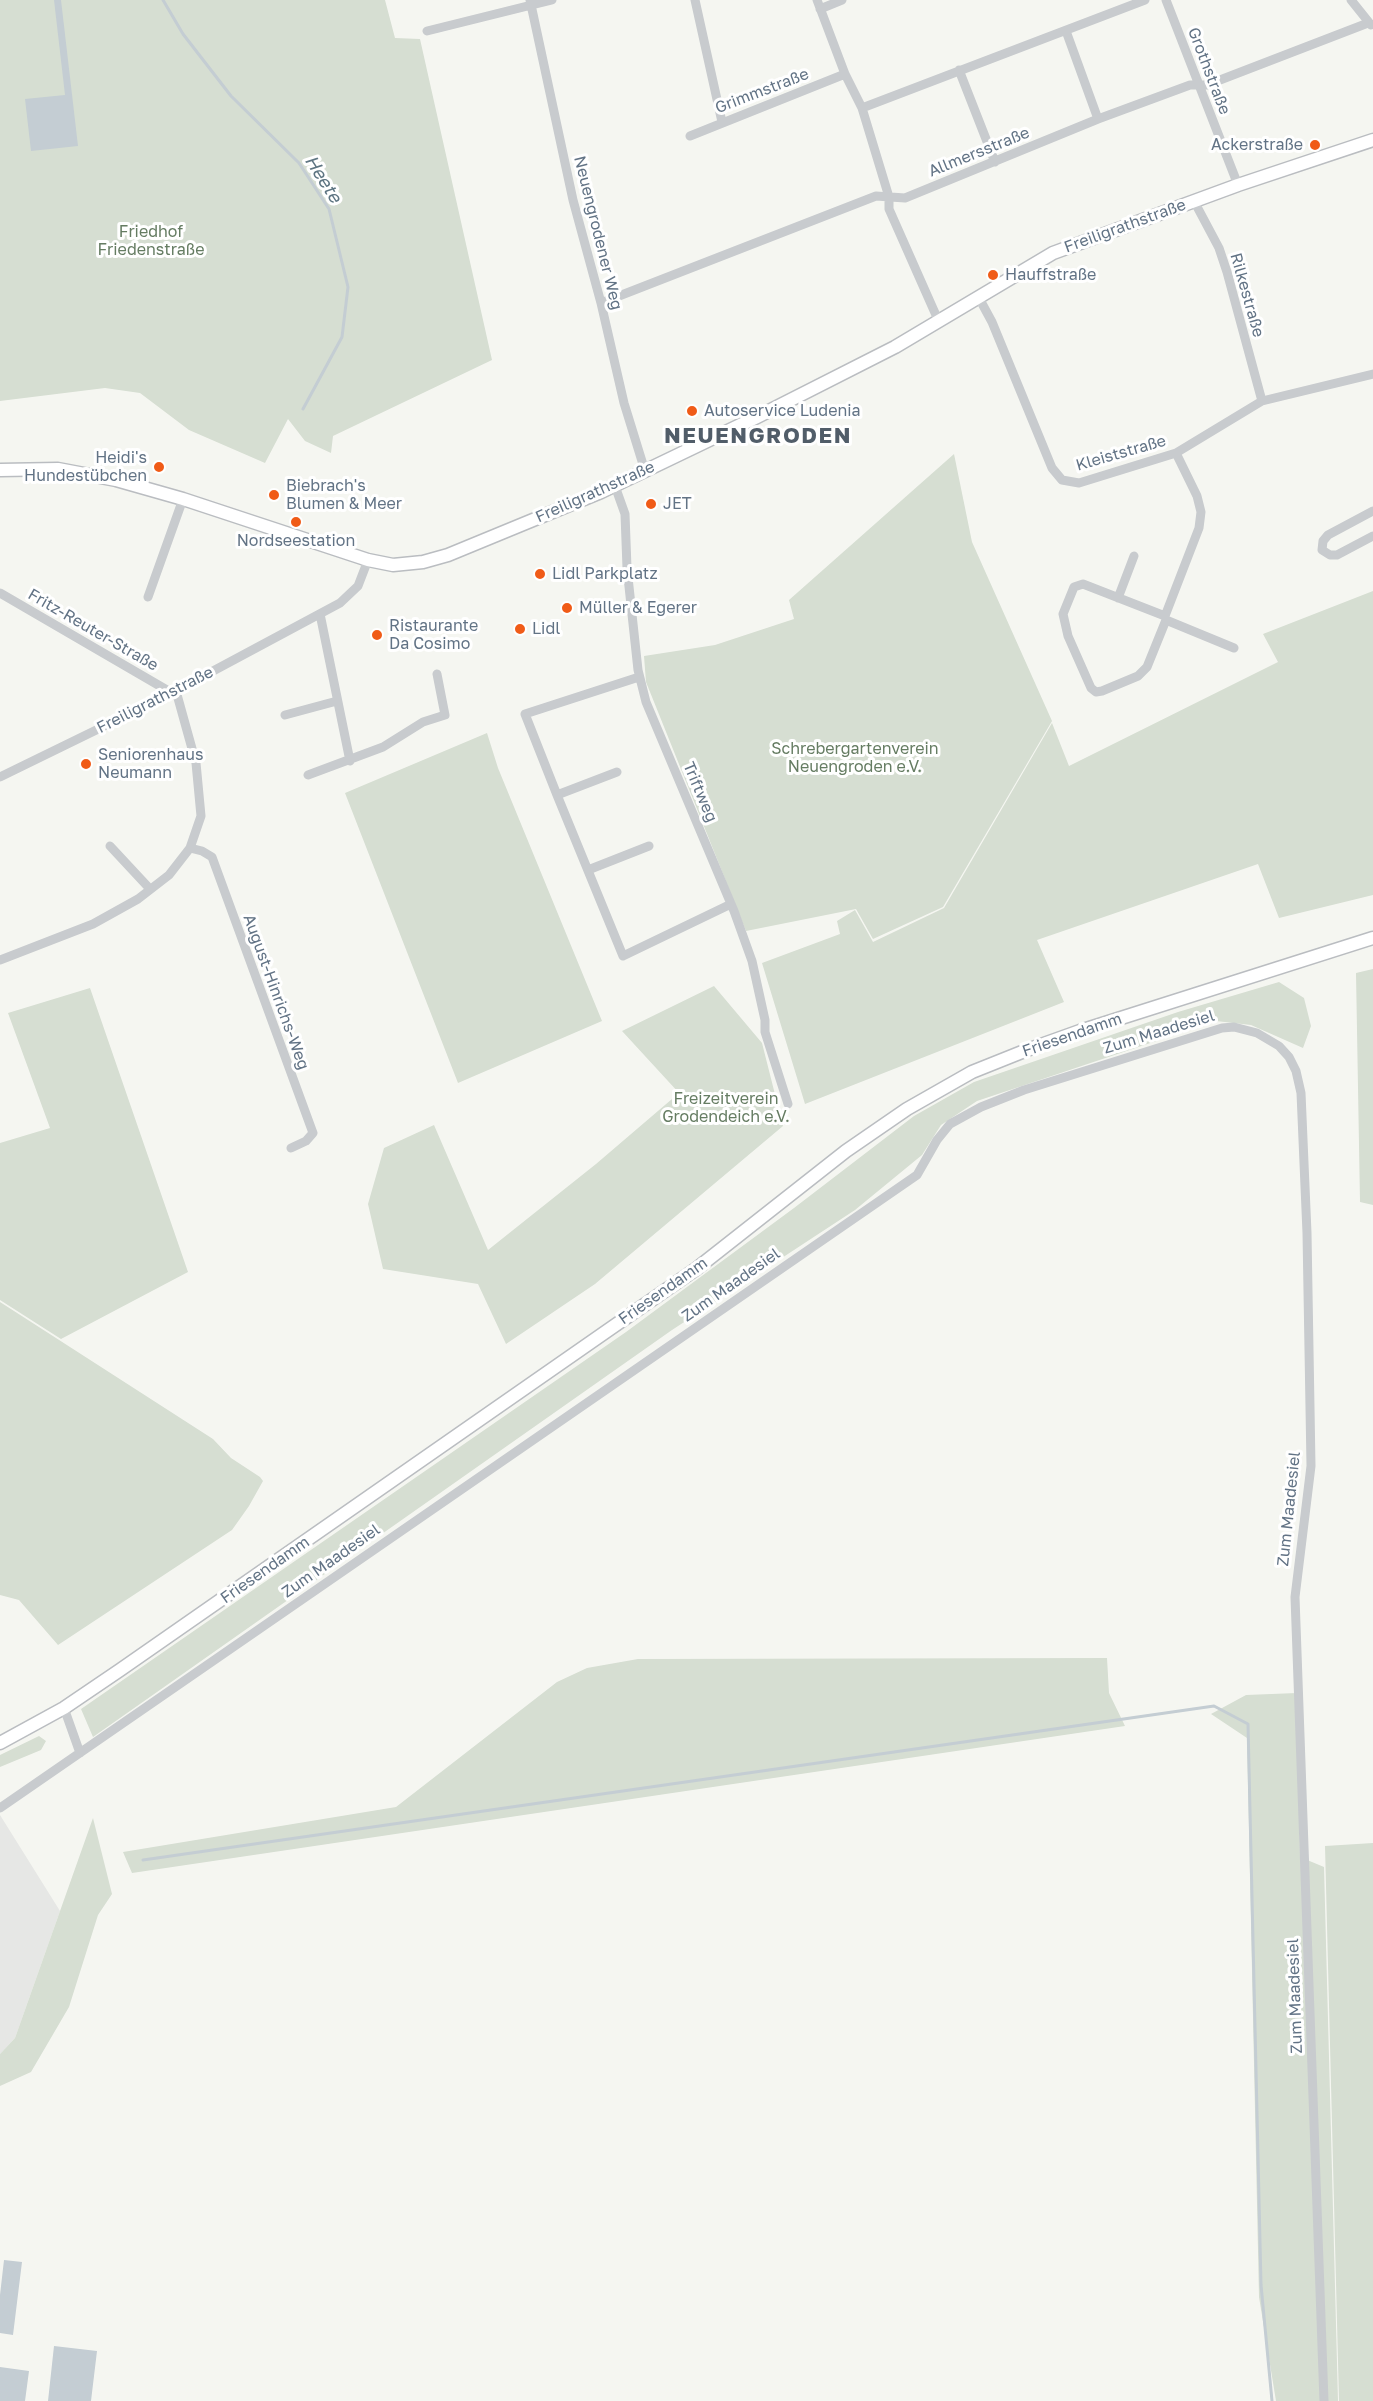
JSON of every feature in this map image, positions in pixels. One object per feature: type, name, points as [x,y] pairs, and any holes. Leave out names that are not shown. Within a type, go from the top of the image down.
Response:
[{"type":"main road","name":"Freiligrathstraße","points":[[368,560],[393,565],[448,555],[615,486],[885,353],[1053,253],[1238,185],[1373,140]]},
{"type":"main road","points":[[0,470],[58,469],[116,480],[183,499],[368,560]]},
{"type":"main road","name":"Friesendamm","points":[[0,1743],[63,1708],[696,1269],[846,1151],[907,1109],[972,1072],[1026,1050],[1373,938]]},
{"type":"street","points":[[427,31],[530,2],[552,0]]},
{"type":"street","points":[[695,0],[722,122]]},
{"type":"street","points":[[842,0],[818,4],[862,108],[888,197],[889,209],[939,322]]},
{"type":"street","points":[[862,108],[1145,0]]},
{"type":"street","name":"Grothstraße","points":[[1166,0],[1238,185]]},
{"type":"street","points":[[1351,0],[1371,25]]},
{"type":"street","name":"Neuengrodener Weg","points":[[530,2],[557,134],[601,303],[624,403],[645,471]]},
{"type":"street","name":"Allmersstraße","points":[[601,303],[876,196],[905,198],[1098,119],[1190,85],[1207,85],[1371,25]]},
{"type":"street","points":[[1066,31],[1098,119]]},
{"type":"street","points":[[959,70],[995,162]]},
{"type":"street","name":"Grimmstraße","points":[[690,136],[846,74]]},
{"type":"street","name":"Rilkestraße","points":[[1194,201],[1218,248],[1227,272],[1262,401]]},
{"type":"street","name":"Kleiststraße","points":[[979,298],[992,322],[1052,468],[1062,480],[1079,483],[1176,453],[1262,401],[1373,374]]},
{"type":"street","points":[[1176,453],[1197,496],[1201,512],[1199,528],[1166,618],[1147,667],[1138,675],[1096,692],[1090,688],[1063,622],[1063,614],[1074,587],[1083,584],[1166,618],[1234,648]]},
{"type":"street","name":"Triftweg","points":[[615,486],[625,514],[627,568],[639,677],[646,702],[731,904],[752,961],[765,1020],[765,1032],[788,1104]]},
{"type":"street","points":[[148,597],[183,499]]},
{"type":"street","points":[[1373,511],[1328,535],[1323,541],[1322,550],[1330,555],[1337,555],[1373,536]]},
{"type":"street","points":[[1118,598],[1134,556]]},
{"type":"street","name":"Freiligrathstraße","points":[[0,777],[174,692],[320,614],[358,586],[368,560]]},
{"type":"street","name":"Fritz-Reuter-Straße","points":[[0,593],[174,692]]},
{"type":"street","points":[[320,614],[350,761]]},
{"type":"street","points":[[308,775],[383,747],[423,722],[445,715],[437,674]]},
{"type":"street","points":[[639,677],[525,714],[557,795],[623,956],[731,904]]},
{"type":"street","points":[[0,960],[93,924],[138,899],[169,875],[190,848],[201,816],[196,763],[174,692]]},
{"type":"street","points":[[285,715],[338,701]]},
{"type":"street","points":[[557,795],[617,772]]},
{"type":"street","points":[[110,846],[150,889]]},
{"type":"street","points":[[588,870],[649,846]]},
{"type":"street","name":"August-Hinrichs-Weg","points":[[190,848],[202,850],[212,857],[313,1133],[306,1141],[291,1148]]},
{"type":"street","name":"Zum Maadesiel","points":[[0,1808],[917,1175],[937,1140],[950,1124],[981,1107],[1024,1090],[1222,1028],[1234,1026],[1257,1033],[1279,1046],[1288,1057],[1296,1071],[1301,1093],[1307,1233],[1311,1466],[1295,1597],[1324,2401]]},
{"type":"street","points":[[63,1708],[81,1753]]},
{"type":"shaded area","points":[[54,0],[61,0],[78,146],[31,151],[25,99],[65,95]]},
{"type":"shaded area","points":[[0,1815],[60,1911],[15,2038],[0,2054]]},
{"type":"shaded area","points":[[4,2260],[22,2262],[13,2335],[0,2333],[0,2295]]},
{"type":"shaded area","points":[[54,2346],[97,2351],[91,2401],[48,2401]]},
{"type":"shaded area","points":[[0,2367],[29,2371],[25,2401],[0,2401]]},
{"type":"green space","name":"Friedhof Friedenstraße","points":[[0,0],[385,0],[395,38],[420,39],[492,360],[333,436],[331,453],[305,441],[288,419],[265,463],[189,430],[140,393],[105,388],[0,401]]},
{"type":"green space","name":"Schrebergartenverein Neuengroden e.V.","points":[[954,454],[972,542],[1052,721],[943,907],[873,939],[856,909],[746,931],[646,682],[644,656],[715,645],[794,619],[789,600]]},
{"type":"green space","points":[[1373,591],[1373,895],[1279,918],[1258,864],[1037,940],[1064,1002],[805,1104],[762,963],[840,934],[837,921],[855,910],[873,942],[944,908],[1052,723],[1069,766],[1278,662],[1263,634]]},
{"type":"green space","points":[[487,733],[498,768],[602,1021],[458,1083],[345,793]]},
{"type":"green space","points":[[1373,969],[1373,1205],[1360,1202],[1356,973]]},
{"type":"green space","points":[[1279,982],[1304,998],[1311,1026],[1303,1048],[1251,1025],[1216,1021],[977,1101],[941,1125],[922,1155],[855,1210],[672,1330],[93,1737],[81,1709],[626,1332],[914,1116],[974,1082],[1178,1012]]},
{"type":"green space","name":"Freizeitverein Grodendeich e.V.","points":[[714,986],[762,1043],[783,1126],[595,1284],[506,1344],[478,1284],[383,1269],[368,1204],[384,1148],[434,1125],[488,1250],[596,1164],[679,1093],[622,1031]]},
{"type":"green space","points":[[90,988],[188,1272],[61,1339],[0,1300],[0,1143],[50,1128],[8,1013]]},
{"type":"green space","points":[[0,1302],[213,1439],[231,1458],[263,1481],[232,1530],[58,1645],[19,1600],[0,1595]]},
{"type":"green space","points":[[1107,1658],[1109,1693],[1125,1726],[132,1873],[123,1852],[396,1807],[557,1682],[587,1668],[638,1659]]},
{"type":"green space","points":[[1297,1693],[1300,1857],[1324,1867],[1338,2401],[1276,2401],[1259,2297],[1247,1738],[1211,1714],[1246,1695]]},
{"type":"green space","points":[[39,1736],[46,1741],[41,1750],[0,1767],[0,1755]]},
{"type":"green space","points":[[93,1818],[112,1894],[98,1915],[69,2007],[31,2072],[0,2086],[0,2054],[15,2038]]},
{"type":"green space","points":[[1373,1843],[1373,2401],[1339,2401],[1325,1846]]},
{"type":"waterway","name":"Heete","points":[[163,0],[183,34],[231,96],[299,163],[329,209],[348,287],[342,337],[303,409]]},
{"type":"waterway","points":[[143,1860],[1214,1706],[1248,1724],[1261,2285],[1272,2401]]},
{"type":"place","name":"Ackerstraße","points":[[1315,145]]},
{"type":"place","name":"Hauffstraße","points":[[993,275]]},
{"type":"place","name":"Autoservice Ludenia","points":[[692,411]]},
{"type":"place","name":"Heidi's Hundestübchen","points":[[159,467]]},
{"type":"place","name":"Biebrach's Blumen & Meer","points":[[274,495]]},
{"type":"place","name":"JET","points":[[651,504]]},
{"type":"place","name":"Nordseestation","points":[[296,522]]},
{"type":"place","name":"Lidl Parkplatz","points":[[540,574]]},
{"type":"place","name":"Müller & Egerer","points":[[567,608]]},
{"type":"place","name":"Lidl","points":[[520,629]]},
{"type":"place","name":"Ristaurante Da Cosimo","points":[[377,635]]},
{"type":"place","name":"Seniorenhaus Neumann","points":[[86,764]]},
{"type":"district","name":"NEUENGRODEN","points":[[758,436]]}]
